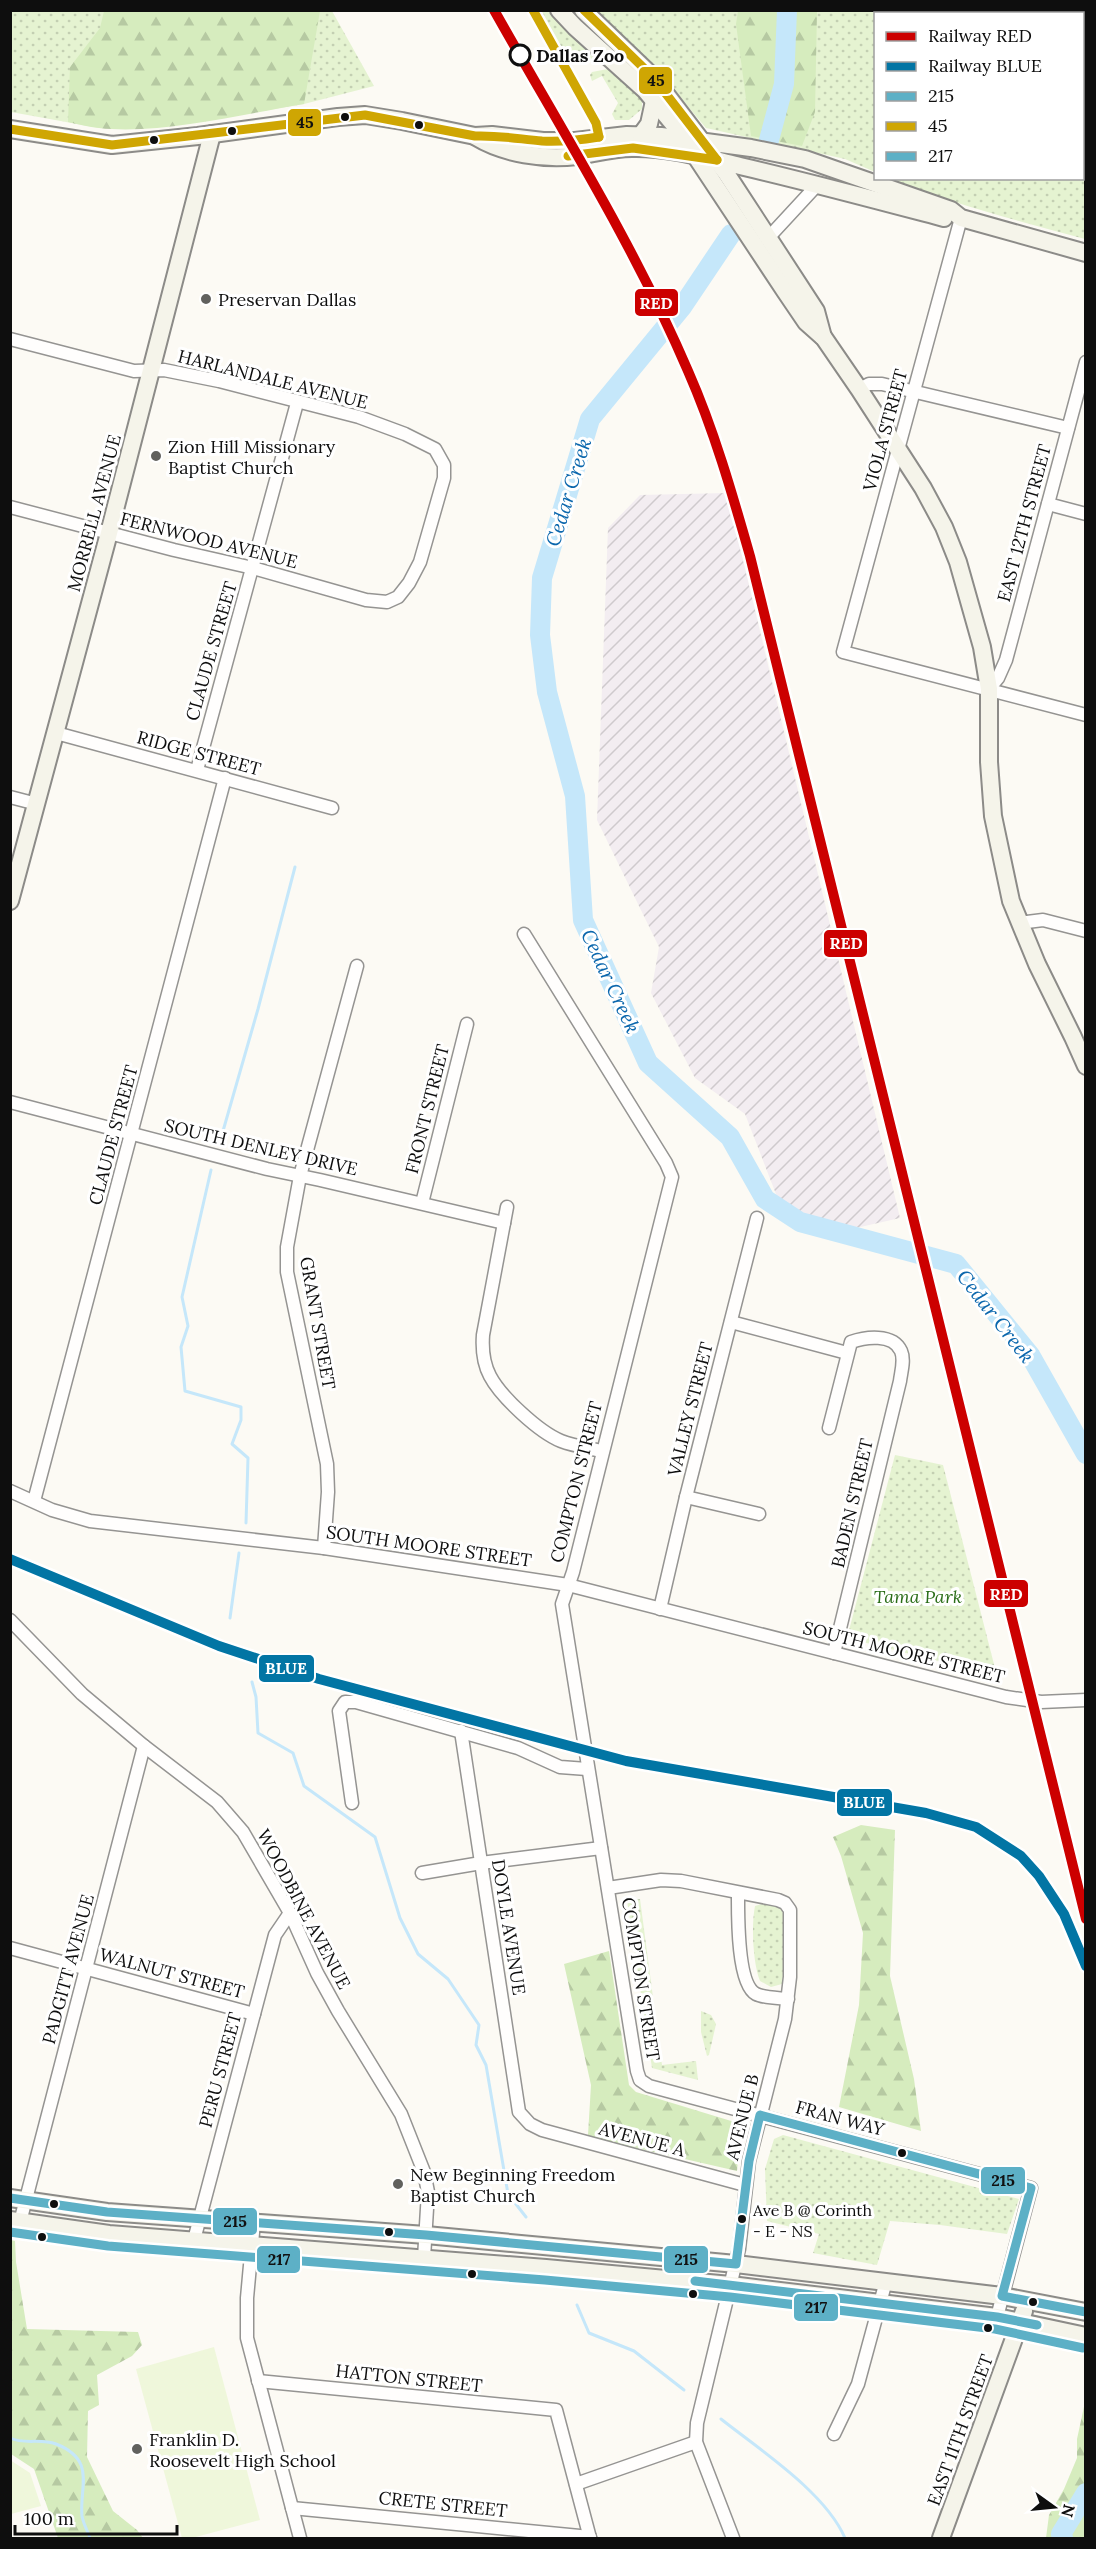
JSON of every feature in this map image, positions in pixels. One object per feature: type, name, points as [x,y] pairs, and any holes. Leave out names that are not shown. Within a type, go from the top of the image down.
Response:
[{"type":"street","points":[[559,10],[654,101],[694,145],[717,160],[948,219],[961,218],[1086,253]]},
{"type":"street","points":[[583,10],[653,77],[785,291],[806,322],[824,338],[859,389],[923,488],[944,527],[958,562],[982,647],[989,689],[989,762],[993,816],[1001,863],[1019,923],[1037,964],[1079,1042],[1086,1066]]},
{"type":"street","points":[[641,135],[649,124],[654,101]]},
{"type":"street","points":[[10,129],[112,145],[338,117],[365,116],[475,136],[492,135],[543,141],[575,141],[641,135],[694,145],[805,159],[951,210],[961,218]]},
{"type":"street","name":"MORRELL AVENUE","points":[[10,901],[109,533],[212,134]]},
{"type":"street","points":[[475,136],[490,146],[537,155],[576,156],[633,148],[694,145]]},
{"type":"street","points":[[717,160],[816,311],[824,338]]},
{"type":"street","points":[[769,237],[818,184],[836,171],[843,171]]},
{"type":"street","name":"VIOLA STREET","points":[[961,218],[843,652],[989,689]]},
{"type":"street","name":"HARLANDALE AVENUE","points":[[10,339],[134,371],[164,370],[219,381],[297,403],[359,417],[405,434],[435,449],[444,465],[444,478],[420,562],[409,583],[398,597]]},
{"type":"street","name":"EAST 12TH STREET","points":[[989,689],[998,678],[1006,660],[1086,362]]},
{"type":"street","points":[[859,389],[869,384],[882,384],[915,390],[1068,428]]},
{"type":"street","name":"CLAUDE STREET","points":[[197,770],[297,403]]},
{"type":"street","points":[[1048,504],[1086,514]]},
{"type":"street","name":"FERNWOOD AVENUE","points":[[10,507],[253,568],[366,600],[387,602],[398,597]]},
{"type":"street","points":[[989,689],[1086,715]]},
{"type":"street","name":"RIDGE STREET","points":[[56,733],[332,808]]},
{"type":"street","name":"CLAUDE STREET","points":[[34,1501],[225,778]]},
{"type":"street","points":[[10,797],[37,804]]},
{"type":"street","points":[[1019,923],[1042,920],[1086,931]]},
{"type":"street","name":"COMPTON STREET","points":[[524,933],[666,1163],[672,1177],[562,1604],[587,1769],[640,2080]]},
{"type":"street","name":"GRANT STREET","points":[[324,1548],[328,1491],[327,1464],[287,1272],[287,1247],[300,1176],[357,966]]},
{"type":"street","name":"FRONT STREET","points":[[422,1203],[467,1024]]},
{"type":"street","name":"SOUTH DENLEY DRIVE","points":[[10,1102],[300,1176],[504,1223]]},
{"type":"street","points":[[507,1207],[483,1335],[482,1353],[490,1376],[506,1398],[542,1431],[561,1441],[602,1451]]},
{"type":"street","name":"VALLEY STREET","points":[[660,1609],[757,1218]]},
{"type":"street","points":[[730,1322],[849,1347],[829,1428]]},
{"type":"street","name":"BADEN STREET","points":[[834,1653],[900,1381],[902,1360],[901,1351],[895,1344],[884,1339],[863,1338],[849,1347]]},
{"type":"street","name":"SOUTH MOORE STREET","points":[[10,1491],[52,1510],[90,1521],[324,1548],[568,1585],[1006,1697],[1041,1702],[1086,1700]]},
{"type":"street","points":[[686,1497],[759,1514]]},
{"type":"street","name":"WOODBINE AVENUE","points":[[10,1620],[82,1694],[233,1817],[290,1913],[338,2011],[400,2114],[424,2172],[428,2192],[424,2258]]},
{"type":"street","points":[[352,1803],[339,1711],[341,1705],[351,1702],[518,1748],[560,1767],[587,1769]]},
{"type":"street","name":"DOYLE AVENUE","points":[[461,1731],[519,2112],[530,2124]]},
{"type":"street","name":"PADGITT AVENUE","points":[[15,2221],[18,2199],[87,1968],[144,1746]]},
{"type":"street","points":[[422,1873],[601,1848]]},
{"type":"street","points":[[608,1888],[661,1880],[681,1881],[738,1894],[737,1920],[745,1979],[750,1989],[757,1994],[788,1999]]},
{"type":"street","name":"AVENUE B","points":[[733,2538],[696,2442],[697,2423],[736,2264],[745,2185],[760,2115],[785,2019],[788,1999],[790,1910],[785,1903],[777,1900],[738,1894]]},
{"type":"street","name":"PERU STREET","points":[[194,2240],[275,1935],[290,1913]]},
{"type":"street","name":"WALNUT STREET","points":[[10,1948],[254,2014]]},
{"type":"street","name":"FRAN WAY","points":[[640,2080],[649,2086],[1031,2188],[1002,2296]]},
{"type":"street","name":"AVENUE A","points":[[530,2124],[542,2130],[745,2185]]},
{"type":"street","points":[[18,2199],[107,2212],[426,2235],[736,2264],[1002,2296],[1086,2312]]},
{"type":"street","points":[[15,2221],[109,2234],[512,2265],[731,2285],[997,2317],[1086,2336]]},
{"type":"street","points":[[254,2222],[246,2319],[247,2338],[300,2538]]},
{"type":"street","points":[[512,2265],[514,2243]]},
{"type":"street","points":[[834,2434],[858,2384],[886,2281]]},
{"type":"street","points":[[997,2317],[1002,2296]]},
{"type":"street","name":"EAST 11TH STREET","points":[[941,2538],[1028,2300]]},
{"type":"street","name":"HATTON STREET","points":[[258,2381],[556,2410],[576,2484]]},
{"type":"street","points":[[590,2538],[576,2484],[696,2442]]},
{"type":"street","name":"CRETE STREET","points":[[292,2508],[590,2538]]},
{"type":"shaded area","points":[[727,493],[900,1218],[856,1228],[781,1207],[745,1114],[695,1078],[651,993],[659,947],[597,820],[608,528],[640,495]]},
{"type":"green space","points":[[10,11],[332,11],[374,86],[304,104],[170,126],[135,129],[99,128],[11,112]]},
{"type":"green space","points":[[104,11],[320,11],[304,104],[148,129],[99,128],[68,122],[70,67],[100,28]]},
{"type":"green space","points":[[540,11],[553,11],[598,58],[578,64],[565,57]]},
{"type":"green space","name":"Dallas Zoo","points":[[597,11],[1085,11],[1085,239],[963,205],[894,180],[1084,180],[1084,12],[874,12],[874,172],[845,159],[706,128],[652,64]]},
{"type":"green space","points":[[738,11],[817,11],[815,112],[802,146],[751,136],[736,24]]},
{"type":"green space","points":[[613,68],[642,100],[642,109],[629,120],[615,120],[612,114],[618,103],[602,76],[592,81],[590,75],[592,72]]},
{"type":"green space","name":"Tama Park","points":[[895,1455],[943,1465],[997,1676],[847,1638]]},
{"type":"green space","points":[[861,1825],[895,1830],[890,1976],[914,2079],[921,2131],[839,2107],[859,2005],[863,1933],[841,1856],[833,1837]]},
{"type":"green space","points":[[640,1899],[662,2065],[696,2061],[698,2080],[652,2068],[627,1900]]},
{"type":"green space","points":[[765,1903],[781,1909],[784,1916],[782,1984],[771,1987],[760,1981],[753,1944],[755,1906]]},
{"type":"green space","points":[[609,1951],[629,2085],[636,2092],[741,2124],[737,2171],[588,2135],[591,2085],[564,1964]]},
{"type":"green space","points":[[701,2011],[711,2015],[716,2024],[707,2056],[701,2032]]},
{"type":"green space","points":[[783,2135],[1019,2199],[1007,2234],[890,2221],[877,2265],[813,2253],[819,2234],[767,2221],[765,2169],[774,2139]]},
{"type":"green space","points":[[11,2240],[15,2241],[16,2262],[27,2329],[138,2332],[142,2345],[132,2356],[97,2375],[99,2405],[88,2411],[87,2457],[113,2511],[137,2530],[143,2538],[58,2538],[34,2469],[11,2454]]},
{"type":"green space","points":[[214,2347],[260,2520],[192,2538],[182,2538],[136,2369]]},
{"type":"green space","points":[[1085,2402],[1085,2538],[1046,2538],[1049,2515],[1064,2489],[1077,2458],[1077,2439]]},
{"type":"green space","points":[[10,2460],[30,2473],[41,2506],[11,2514]]},
{"type":"waterway","name":"Cedar Creek","points":[[769,140],[784,84],[787,10]]},
{"type":"waterway","name":"Cedar Creek","points":[[731,234],[682,307],[590,419],[542,578],[540,635],[547,692],[575,796],[583,920],[648,1063],[730,1137],[765,1199],[800,1222],[956,1264],[1030,1355],[1086,1454]]},
{"type":"waterway","points":[[221,1138],[295,867]]},
{"type":"waterway","points":[[211,1170],[182,1297],[188,1326],[181,1347],[185,1391],[241,1407],[241,1420],[232,1444],[248,1458],[246,1523]]},
{"type":"waterway","points":[[230,1618],[239,1553]]},
{"type":"waterway","points":[[252,1682],[256,1697],[258,1733],[293,1753],[304,1786],[375,1837],[400,1918],[418,1954],[448,1979],[479,2025],[476,2045],[486,2065],[508,2194],[526,2217]]},
{"type":"waterway","points":[[577,2305],[589,2333],[634,2351],[684,2390]]},
{"type":"waterway","points":[[721,2419],[807,2488],[836,2521],[845,2538]]},
{"type":"waterway","points":[[10,2438],[56,2444],[69,2450],[77,2458],[83,2475],[82,2516],[90,2538]]},
{"type":"waterway","name":"Cedar Creek","points":[[1063,2538],[1061,2534],[1086,2493]]},
{"type":"rail line","name":"RED","points":[[494,10],[621,233],[667,324],[697,393],[729,485],[750,556],[1086,1919]]},
{"type":"rail line","name":"BLUE","points":[[10,1559],[219,1646],[319,1679],[626,1761],[926,1813],[976,1827],[1021,1856],[1039,1876],[1064,1914],[1086,1966]]},
{"type":"transit line","name":"45","points":[[533,10],[596,123],[599,137]]},
{"type":"transit line","name":"45","points":[[584,10],[653,77],[717,160]]},
{"type":"transit line","name":"45","points":[[10,129],[112,145],[365,115],[475,136],[549,141],[599,137]]},
{"type":"transit line","name":"45","points":[[568,156],[633,148],[717,160]]},
{"type":"transit line","name":"215","points":[[10,2198],[107,2212],[426,2235],[736,2264],[749,2161],[760,2115],[1031,2188],[1002,2296],[1086,2312]]},
{"type":"transit line","name":"217","points":[[10,2232],[108,2246],[545,2280],[730,2297],[995,2329],[1083,2348]]},
{"type":"transit line","name":"215","points":[[695,2281],[997,2317],[1037,2325]]},
{"type":"place","name":"Dallas Zoo","points":[[520,55]]},
{"type":"place","name":"Preservan Dallas","points":[[206,299]]},
{"type":"place","name":"Zion Hill Missionary Baptist Church","points":[[156,456]]},
{"type":"place","name":"New Beginning Freedom Baptist Church","points":[[398,2184]]},
{"type":"place","name":"Ave B @ Corinth - E - NS","points":[[742,2219]]},
{"type":"place","name":"Franklin D. Roosevelt High School","points":[[137,2449]]}]
